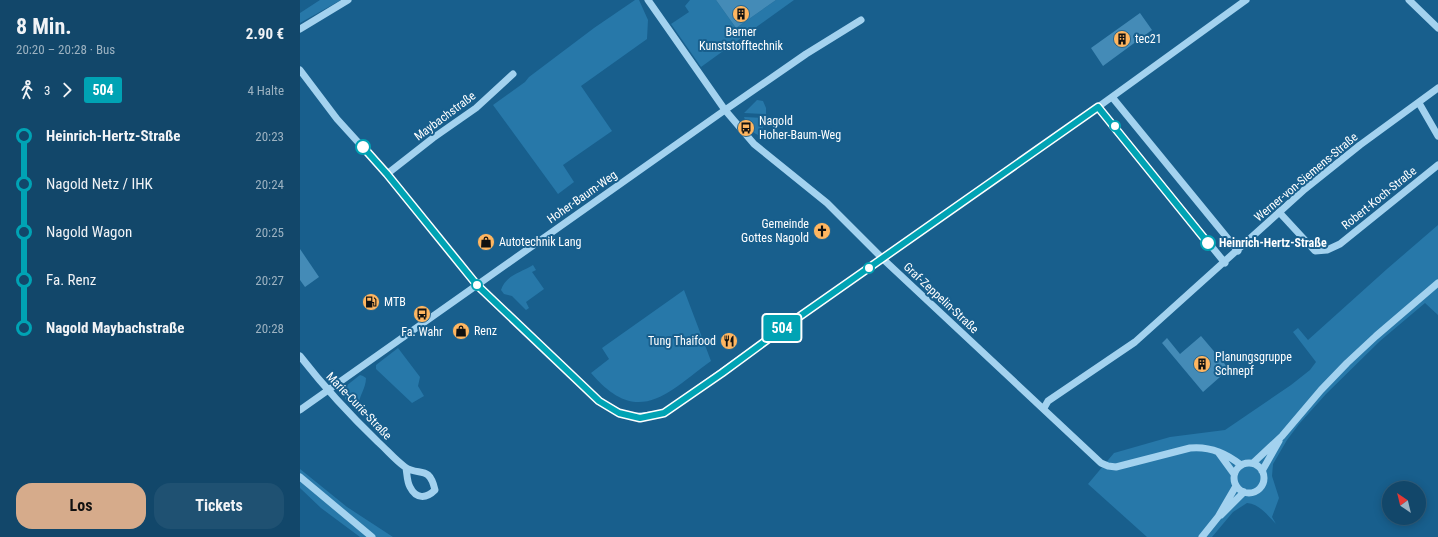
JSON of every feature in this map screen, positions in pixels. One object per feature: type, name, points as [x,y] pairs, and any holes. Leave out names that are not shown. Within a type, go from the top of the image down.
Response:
[{"type":"street","points":[[300,29],[348,0]]},
{"type":"street","name":"Graf-Zeppelin-Straße","points":[[648,0],[725,110],[754,144],[827,203],[883,259],[1044,408],[1101,463],[1116,467],[1190,448],[1207,448],[1231,456],[1241,465]]},
{"type":"street","points":[[300,70],[477,285],[599,401],[619,413],[640,418],[664,413],[809,309],[883,259],[1098,107],[1246,0]]},
{"type":"street","points":[[1409,0],[1438,28]]},
{"type":"street","name":"Hoher-Baum-Weg","points":[[300,410],[725,110],[806,54],[861,20]]},
{"type":"street","name":"Maybachstraße","points":[[387,174],[433,138],[476,108],[513,74]]},
{"type":"street","name":"Werner-von-Siemens-Straße","points":[[1044,408],[1048,401],[1135,342],[1225,263],[1305,189],[1360,145],[1438,88]]},
{"type":"street","points":[[1112,97],[1238,251]]},
{"type":"street","points":[[1419,103],[1438,136]]},
{"type":"street","points":[[1098,107],[1225,263]]},
{"type":"street","name":"Robert-Koch-Straße","points":[[1279,212],[1315,250],[1327,250],[1340,244],[1438,165]]},
{"type":"street","points":[[1234,474],[1241,465],[1253,463],[1282,436],[1321,390],[1348,363],[1376,336],[1438,283]]},
{"type":"street","name":"Marie-Curie-Straße","points":[[300,356],[328,391],[406,468],[424,472],[433,480],[435,490],[430,496],[424,497],[418,495],[410,487],[406,468]]},
{"type":"street","points":[[1262,471],[1282,436]]},
{"type":"street","points":[[1218,452],[1234,474],[1234,482],[1236,486],[1244,492],[1254,492],[1261,487],[1264,479],[1262,471],[1253,463]]},
{"type":"street","points":[[300,477],[372,537]]},
{"type":"street","points":[[1218,517],[1236,486]]},
{"type":"street","points":[[1202,537],[1218,517],[1244,492]]},
{"type":"shaded area","points":[[320,0],[341,0],[300,23],[300,13]]},
{"type":"shaded area","points":[[635,0],[639,0],[648,20],[647,39],[581,86],[612,131],[563,165],[574,182],[558,194],[493,105],[594,28]]},
{"type":"shaded area","points":[[690,0],[716,0],[736,28],[776,0],[794,0],[701,67],[671,24],[689,12],[685,6]]},
{"type":"shaded area","points":[[757,100],[763,101],[766,108],[766,114],[744,113]]},
{"type":"shaded area","points":[[744,117],[766,118],[761,133],[758,135],[753,132]]},
{"type":"shaded area","points":[[1438,225],[1438,315],[1425,303],[1380,341],[1326,394],[1299,424],[1287,440],[1273,464],[1272,476],[1279,498],[1272,517],[1276,524],[1260,508],[1247,503],[1233,512],[1212,537],[1147,537],[1088,484],[1114,453],[1170,437],[1225,430],[1291,385],[1310,370],[1316,362],[1293,332],[1298,328],[1308,340]]},
{"type":"shaded area","points":[[533,265],[536,270],[532,272],[544,289],[526,302],[529,308],[526,310],[512,296],[504,294],[501,290],[506,281]]},
{"type":"shaded area","points":[[684,290],[711,361],[680,385],[666,394],[652,400],[638,402],[623,399],[608,390],[591,373],[609,359],[602,348]]},
{"type":"shaded area","points":[[398,348],[420,377],[418,386],[424,396],[412,403],[376,369],[376,365]]},
{"type":"shaded area","points":[[360,375],[366,378],[366,382],[359,402],[359,411],[345,399],[346,386]]},
{"type":"shaded area","points":[[300,469],[347,507],[393,537],[360,537],[321,508],[300,488]]},
{"type":"building","name":"Berner Kunststofftechnik","points":[[716,0],[776,0],[736,28]]},
{"type":"building","name":"tec21","points":[[1140,13],[1152,30],[1103,66],[1091,48]]},
{"type":"building","points":[[300,249],[319,277],[305,287],[300,280]]},
{"type":"building","name":"Planungsgruppe Schnepf","points":[[1201,336],[1229,369],[1203,392],[1162,343],[1167,338],[1180,354]]},
{"type":"bus line","name":"504","points":[[363,147],[387,174],[425,223],[477,285],[599,401],[619,413],[640,418],[664,413],[722,373],[826,297],[876,264],[1098,107],[1115,126],[1208,243]]},
{"type":"place","name":"Berner Kunststofftechnik","points":[[741,14]]},
{"type":"place","name":"tec21","points":[[1122,39]]},
{"type":"place","name":"Nagold Hoher-Baum-Weg","points":[[746,128]]},
{"type":"place","name":"Gemeinde Gottes Nagold","points":[[822,231]]},
{"type":"place","name":"Autotechnik Lang","points":[[486,242]]},
{"type":"place","name":"Heinrich-Hertz-Straße","points":[[1208,243]]},
{"type":"place","name":"MTB","points":[[371,302]]},
{"type":"place","name":"Fa. Wahr","points":[[422,314]]},
{"type":"place","name":"Renz","points":[[461,331]]},
{"type":"place","name":"Tung Thaifood","points":[[729,341]]},
{"type":"place","name":"Planungsgruppe Schnepf","points":[[1202,364]]}]
